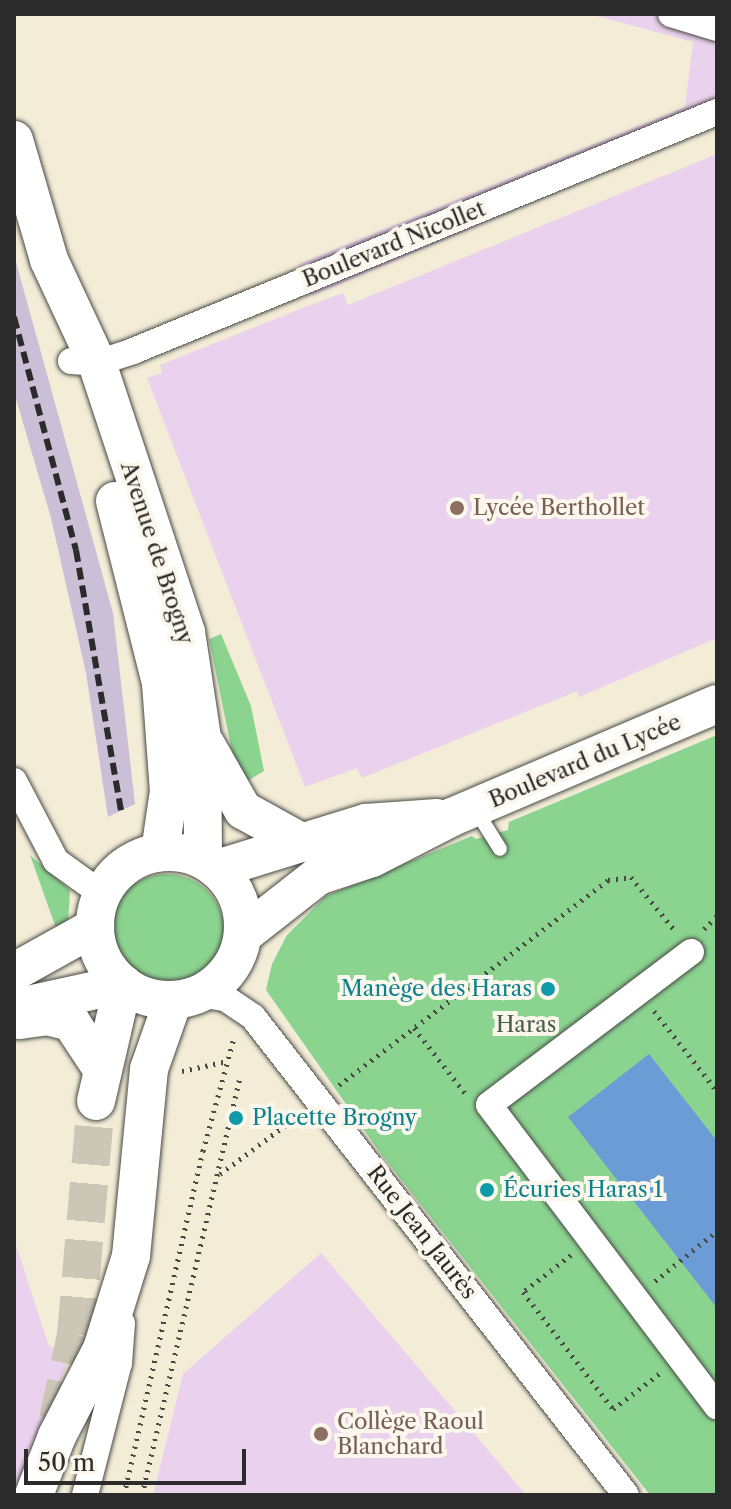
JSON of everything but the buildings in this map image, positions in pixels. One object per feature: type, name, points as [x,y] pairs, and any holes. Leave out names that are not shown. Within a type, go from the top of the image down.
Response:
[{"type":"main road","name":"Avenue de Brogny","points":[[14,140],[49,260],[84,362],[186,632],[202,738],[210,864]]},
{"type":"main road","name":"Avenue de Brogny","points":[[84,362],[137,571],[161,683],[169,791],[160,852]]},
{"type":"main road","name":"Boulevard du Lycée","points":[[244,934],[318,876],[372,858],[464,813],[717,704]]},
{"type":"main road","points":[[202,738],[243,810],[301,842]]},
{"type":"main road","name":"Boulevard du Lycée","points":[[210,864],[366,823],[464,813]]},
{"type":"main road","points":[[14,972],[98,910],[125,866],[160,852],[210,864],[233,887],[244,934],[237,959],[221,980],[186,998],[146,997],[123,984],[103,959],[98,910]]},
{"type":"main road","points":[[14,1008],[123,984]]},
{"type":"main road","points":[[14,1021],[47,1016],[71,1022],[99,1085],[123,984]]},
{"type":"main road","points":[[34,1495],[57,1436],[102,1349],[127,1271],[149,1069],[186,998]]},
{"type":"street","points":[[671,14],[717,28]]},
{"type":"street","name":"Boulevard Nicollet","points":[[84,362],[716,111]]},
{"type":"street","points":[[14,781],[56,861],[98,910]]},
{"type":"street","points":[[691,952],[645,1000],[489,1105],[591,1240],[644,1289],[680,1358],[717,1406]]},
{"type":"street","name":"Rue Jean Jaurès","points":[[186,998],[225,998],[242,1009],[323,1096],[626,1495]]},
{"type":"street","points":[[85,1495],[119,1363],[127,1271]]},
{"type":"lane","points":[[464,813],[500,849]]},
{"type":"path","points":[[220,1174],[615,877],[624,874],[639,883],[691,952]]},
{"type":"path","points":[[645,1000],[664,1000]]},
{"type":"path","points":[[641,1018],[645,1000]]},
{"type":"path","points":[[645,1000],[717,1091]]},
{"type":"path","points":[[124,1495],[242,1009]]},
{"type":"path","points":[[414,1028],[445,1068]]},
{"type":"path","points":[[172,1073],[228,1061]]},
{"type":"path","points":[[142,1495],[220,1174],[240,1077]]},
{"type":"path","points":[[644,1289],[717,1231]]},
{"type":"path","points":[[591,1240],[523,1292],[613,1409],[680,1358]]},
{"type":"path","points":[[644,1289],[645,1269]]},
{"type":"path","points":[[644,1289],[663,1293]]},
{"type":"shaded area","points":[[590,14],[717,14],[717,124],[312,296],[298,264],[685,107],[693,42]]},
{"type":"shaded area","name":"Lycée Berthollet","points":[[717,154],[717,638],[579,697],[577,691],[362,778],[357,768],[305,787],[147,378],[162,373],[160,365],[310,305],[343,293],[348,305]]},
{"type":"shaded area","points":[[14,255],[113,613],[135,804],[108,817],[86,673],[51,518],[14,392]]},
{"type":"shaded area","points":[[14,1238],[48,1344],[68,1360],[20,1495],[14,1495]]},
{"type":"shaded area","name":"Collège Raoul Blanchard","points":[[321,1253],[526,1495],[153,1495],[183,1374]]},
{"type":"green space","points":[[221,634],[251,706],[264,771],[239,786],[209,639]]},
{"type":"green space","name":"Haras","points":[[717,735],[717,1495],[650,1495],[381,1154],[266,990],[272,964],[287,935],[326,896],[472,836],[476,839],[508,830],[509,822]]},
{"type":"green space","points":[[30,855],[70,890],[68,924],[58,934]]},
{"type":"green space","points":[[167,874],[199,883],[215,899],[224,931],[215,963],[199,979],[167,988],[135,979],[119,963],[110,931],[119,899],[135,883]]},
{"type":"water","points":[[649,1054],[717,1141],[717,1308],[568,1117]]},
{"type":"tunnel","points":[[58,1420],[76,1335],[96,1101]]},
{"type":"railway","points":[[14,317],[76,550],[121,810]]},
{"type":"place","name":"Lycée Berthollet","points":[[457,508]]},
{"type":"place","name":"Manège des Haras","points":[[548,989]]},
{"type":"place","name":"Placette Brogny","points":[[236,1118]]},
{"type":"place","name":"Écuries Haras 1","points":[[487,1190]]},
{"type":"place","name":"Collège Raoul Blanchard","points":[[321,1434]]}]
